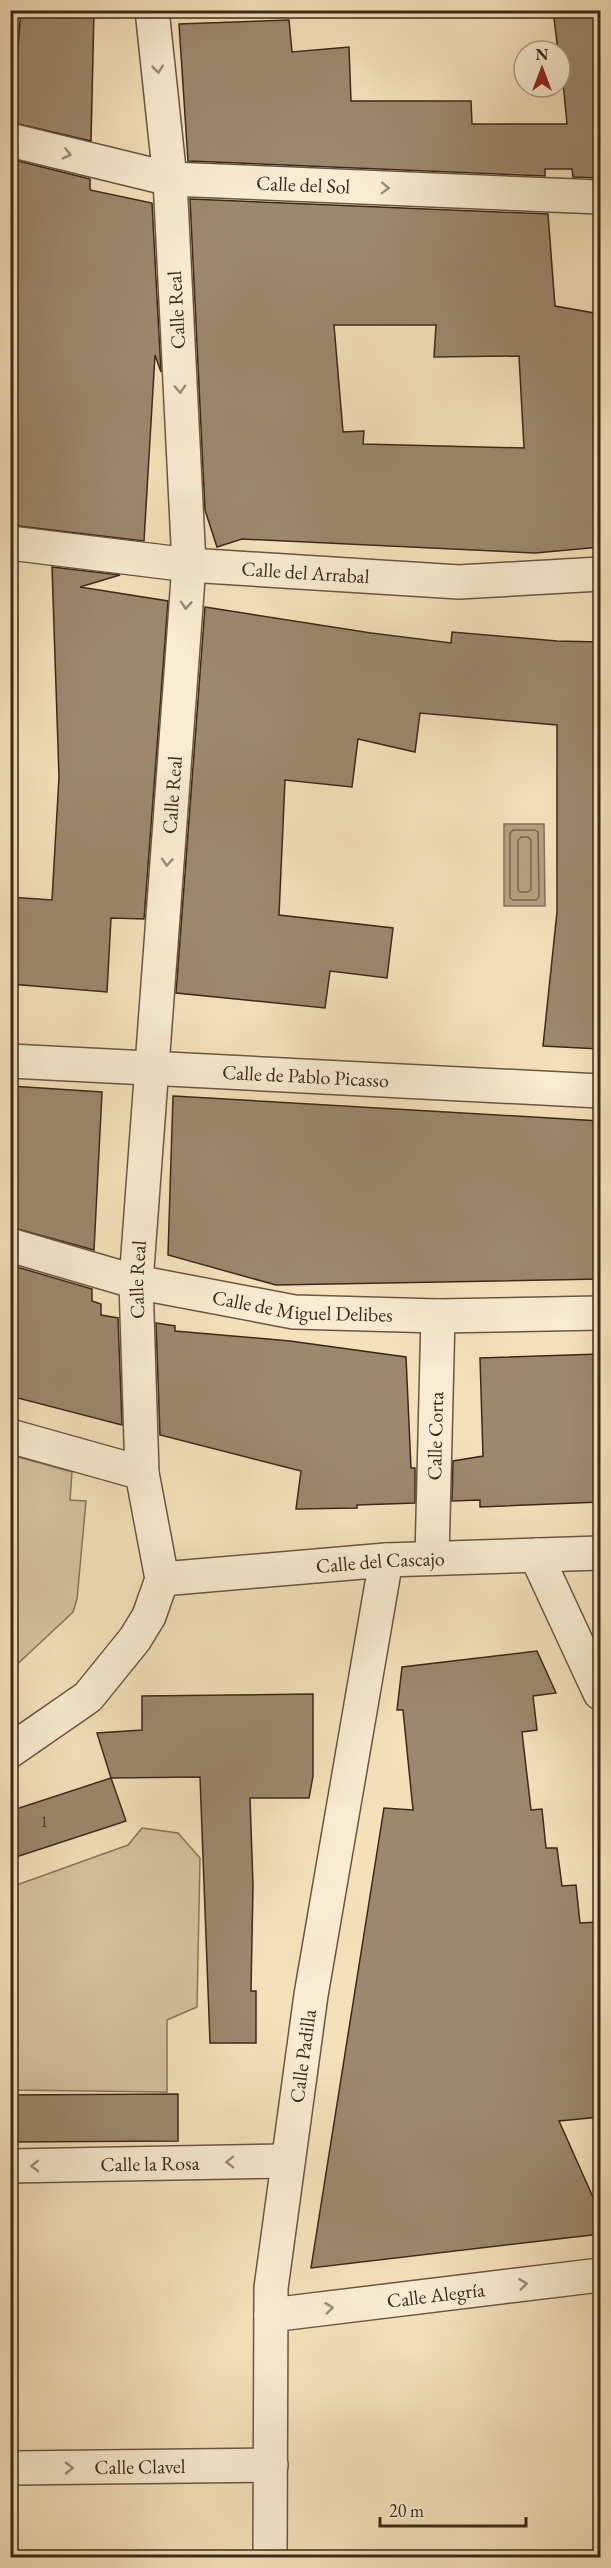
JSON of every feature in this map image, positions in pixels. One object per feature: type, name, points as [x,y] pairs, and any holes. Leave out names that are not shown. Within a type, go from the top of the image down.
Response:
[{"type":"street","name":"Calle Real","points":[[152,10],[170,179],[189,565],[136,1282],[142,1473],[162,1579]]},
{"type":"street","name":"Calle del Sol","points":[[10,141],[170,179],[600,197]]},
{"type":"street","name":"Calle del Arrabal","points":[[10,543],[189,565],[459,582],[600,574]]},
{"type":"street","name":"Calle de Pablo Picasso","points":[[10,1061],[151,1066],[600,1091]]},
{"type":"street","name":"Calle de Miguel Delibes","points":[[10,1245],[136,1282],[294,1312],[438,1316],[600,1313]]},
{"type":"street","name":"Calle Corta","points":[[432,1558],[438,1316]]},
{"type":"street","points":[[10,1436],[142,1473]]},
{"type":"street","name":"Calle del Cascajo","points":[[162,1579],[387,1560],[600,1554]]},
{"type":"street","points":[[536,1556],[600,1693]]},
{"type":"street","name":"Calle Padilla","points":[[270,2558],[271,2288],[311,1995],[387,1560]]},
{"type":"street","points":[[10,1750],[88,1698],[140,1631],[149,1616],[162,1579]]},
{"type":"street","name":"Calle la Rosa","points":[[10,2166],[288,2162]]},
{"type":"street","name":"Calle Alegría","points":[[271,2315],[600,2275]]},
{"type":"street","name":"Calle Clavel","points":[[10,2468],[271,2465]]},
{"type":"shaded area","points":[[11,1455],[72,1472],[70,1500],[86,1501],[77,1599],[73,1612],[11,1670]]},
{"type":"shaded area","points":[[142,1828],[178,1833],[200,1858],[197,2007],[167,2020],[167,2092],[11,2090],[11,1887],[128,1845]]},
{"type":"water","points":[[504,824],[544,824],[545,906],[504,906]]},
{"type":"building","points":[[21,10],[94,10],[91,141],[10,122],[10,72],[16,72]]},
{"type":"building","points":[[553,10],[600,10],[600,178],[573,177],[572,169],[545,169],[545,176],[188,161],[179,24],[289,20],[292,52],[349,47],[351,101],[471,101],[472,124],[567,124],[565,99],[572,99],[572,39],[557,39]]},
{"type":"building","points":[[10,159],[90,179],[90,190],[152,203],[161,372],[155,355],[144,541],[10,525]]},
{"type":"building","points":[[190,199],[548,214],[555,306],[600,314],[600,547],[535,553],[242,539],[217,547],[205,510]],"holes":[[[334,325],[436,325],[434,357],[519,356],[524,448],[363,444],[364,431],[343,432]]]},
{"type":"building","points":[[52,567],[120,575],[80,587],[168,601],[144,919],[111,918],[107,992],[10,984],[10,897],[52,900],[59,777]]},
{"type":"building","points":[[205,607],[451,643],[452,632],[557,641],[600,642],[600,1049],[543,1046],[557,912],[557,725],[420,713],[415,752],[358,739],[352,787],[285,780],[279,915],[393,928],[387,978],[330,971],[325,1008],[176,993]]},
{"type":"building","points":[[10,1086],[102,1092],[94,1250],[10,1227]]},
{"type":"building","points":[[173,1096],[600,1121],[600,1279],[276,1285],[168,1255]]},
{"type":"building","points":[[10,1265],[92,1289],[92,1301],[101,1304],[101,1315],[118,1318],[122,1425],[10,1396]]},
{"type":"building","points":[[156,1323],[175,1326],[175,1331],[290,1341],[406,1357],[411,1468],[415,1468],[415,1503],[357,1505],[357,1508],[296,1509],[301,1471],[160,1435]]},
{"type":"building","points":[[600,1354],[600,1502],[480,1507],[480,1500],[452,1501],[453,1461],[483,1456],[480,1358]]},
{"type":"building","points":[[537,1651],[556,1693],[533,1696],[537,1730],[522,1732],[531,1810],[542,1809],[546,1848],[557,1848],[562,1886],[576,1885],[580,1923],[597,1922],[600,1951],[600,2117],[559,2121],[600,2213],[600,2234],[311,2268],[384,1808],[413,1810],[403,1710],[397,1710],[402,1667]]},
{"type":"building","points":[[313,1694],[313,1776],[309,1798],[250,1798],[253,1885],[251,1991],[256,1991],[256,2043],[210,2043],[200,1777],[111,1778],[97,1733],[142,1730],[142,1696]]},
{"type":"building","points":[[111,1778],[126,1821],[10,1859],[10,1811]]},
{"type":"building","points":[[178,2094],[178,2141],[10,2142],[10,2095]]}]
